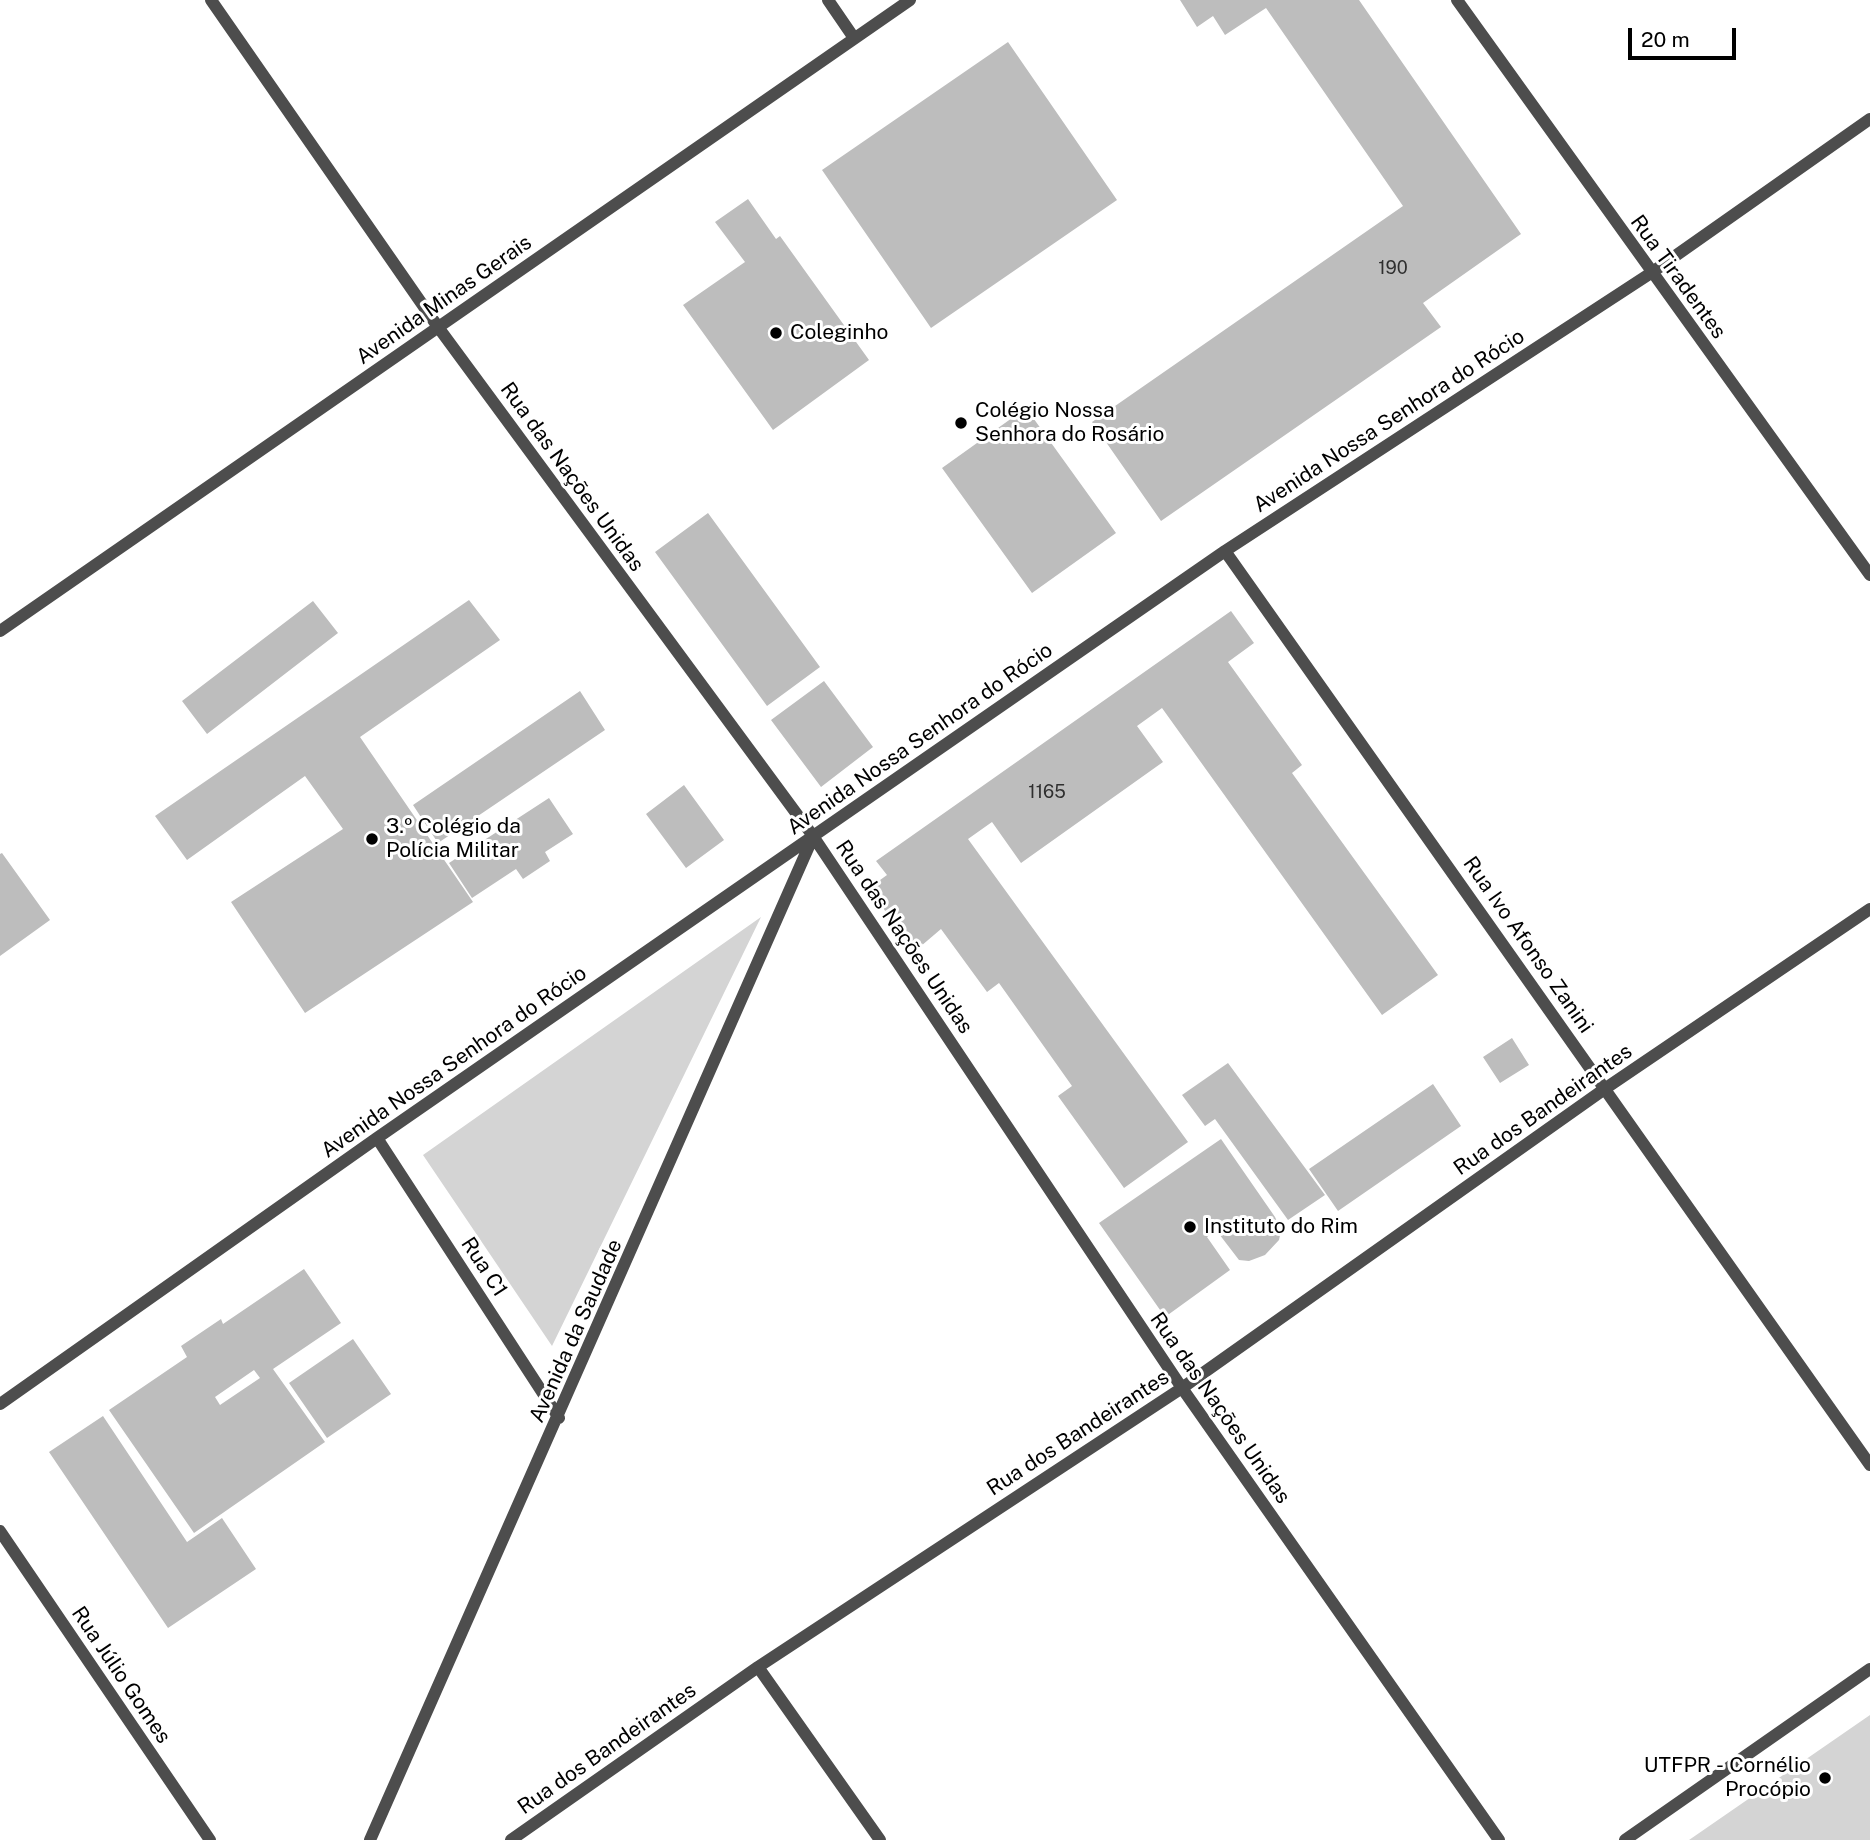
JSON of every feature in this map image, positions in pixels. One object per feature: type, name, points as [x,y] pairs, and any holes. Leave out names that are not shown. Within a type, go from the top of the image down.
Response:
[{"type":"street","name":"Rua das Nações Unidas","points":[[211,0],[438,327],[813,836],[1182,1388],[1499,1840]]},
{"type":"street","points":[[828,0],[854,38]]},
{"type":"street","name":"Avenida Minas Gerais","points":[[1,629],[910,0]]},
{"type":"street","name":"Rua Tiradentes","points":[[1457,0],[1870,576]]},
{"type":"street","name":"Avenida Nossa Senhora do Rócio","points":[[0,1404],[377,1138],[1225,551],[1651,273],[1870,119]]},
{"type":"street","name":"Rua Ivo Afonso Zanini","points":[[1225,551],[1870,1465]]},
{"type":"street","name":"Avenida da Saudade","points":[[370,1840],[559,1418],[813,836]]},
{"type":"street","name":"Rua dos Bandeirantes","points":[[511,1840],[758,1667],[1182,1388],[1606,1088],[1870,909]]},
{"type":"street","name":"Rua C1","points":[[377,1138],[559,1418]]},
{"type":"street","name":"Rua Júlio Gomes","points":[[0,1531],[210,1840]]},
{"type":"street","points":[[758,1667],[880,1840]]},
{"type":"street","points":[[1626,1840],[1870,1669]]},
{"type":"shaded area","points":[[761,917],[552,1346],[423,1155]]},
{"type":"shaded area","name":"UTFPR - Cornélio Procópio","points":[[1870,1715],[1870,1840],[1689,1840]]},
{"type":"building","points":[[1180,0],[1359,0],[1521,234],[1423,303],[1441,327],[1161,521],[1092,422],[1403,206],[1266,8],[1225,35],[1213,16],[1197,27]]},
{"type":"building","points":[[1008,42],[1117,200],[931,328],[822,170]]},
{"type":"building","name":"Coleginho","points":[[748,199],[776,239],[780,236],[869,360],[773,430],[683,305],[745,262],[715,222]]},
{"type":"building","points":[[1026,408],[1116,533],[1032,593],[942,468]]},
{"type":"building","points":[[708,513],[820,667],[767,706],[655,552]]},
{"type":"building","points":[[469,600],[500,640],[360,737],[473,902],[305,1013],[231,902],[343,829],[305,776],[187,860],[155,816]]},
{"type":"building","points":[[313,601],[338,633],[207,734],[182,701]]},
{"type":"building","points":[[1231,611],[1254,643],[1228,662],[1302,765],[1292,773],[1438,975],[1382,1015],[1162,708],[1137,726],[1163,762],[1021,863],[992,822],[968,839],[1188,1142],[1124,1188],[1058,1096],[1072,1086],[999,983],[987,992],[941,929],[914,952],[869,888],[887,875],[876,861]]},
{"type":"building","points":[[824,681],[873,747],[821,787],[771,720]]},
{"type":"building","points":[[580,691],[605,730],[438,843],[413,805]]},
{"type":"building","points":[[684,785],[724,840],[686,868],[646,814]]},
{"type":"building","points":[[549,798],[573,834],[545,852],[550,861],[523,879],[516,869],[472,898],[449,863]]},
{"type":"building","points":[[2,853],[50,920],[0,956],[0,854]]},
{"type":"building","points":[[1512,1038],[1529,1065],[1500,1083],[1483,1057]]},
{"type":"building","points":[[1228,1063],[1325,1195],[1288,1220],[1215,1119],[1205,1126],[1182,1095]]},
{"type":"building","points":[[1433,1084],[1461,1126],[1338,1211],[1309,1169]]},
{"type":"building","name":"Instituto do Rim","points":[[1221,1139],[1275,1217],[1281,1230],[1279,1240],[1265,1255],[1249,1261],[1239,1260],[1216,1230],[1207,1237],[1230,1270],[1165,1317],[1099,1223]]},
{"type":"building","points":[[304,1269],[341,1323],[273,1369],[325,1442],[194,1533],[109,1410],[187,1357],[181,1346],[221,1319],[223,1324]],"holes":[[[254,1370],[260,1378],[220,1405],[215,1397]]]},
{"type":"building","points":[[353,1339],[391,1394],[327,1438],[289,1383]]},
{"type":"building","points":[[103,1416],[187,1542],[222,1518],[256,1569],[168,1628],[49,1452]]},
{"type":"place","name":"Coleginho","points":[[776,333]]},
{"type":"place","name":"Colégio Nossa Senhora do Rosário","points":[[961,423]]},
{"type":"place","name":"3.º Colégio da Polícia Militar","points":[[372,839]]},
{"type":"place","name":"Instituto do Rim","points":[[1190,1227]]},
{"type":"place","name":"UTFPR - Cornélio Procópio","points":[[1825,1778]]}]
